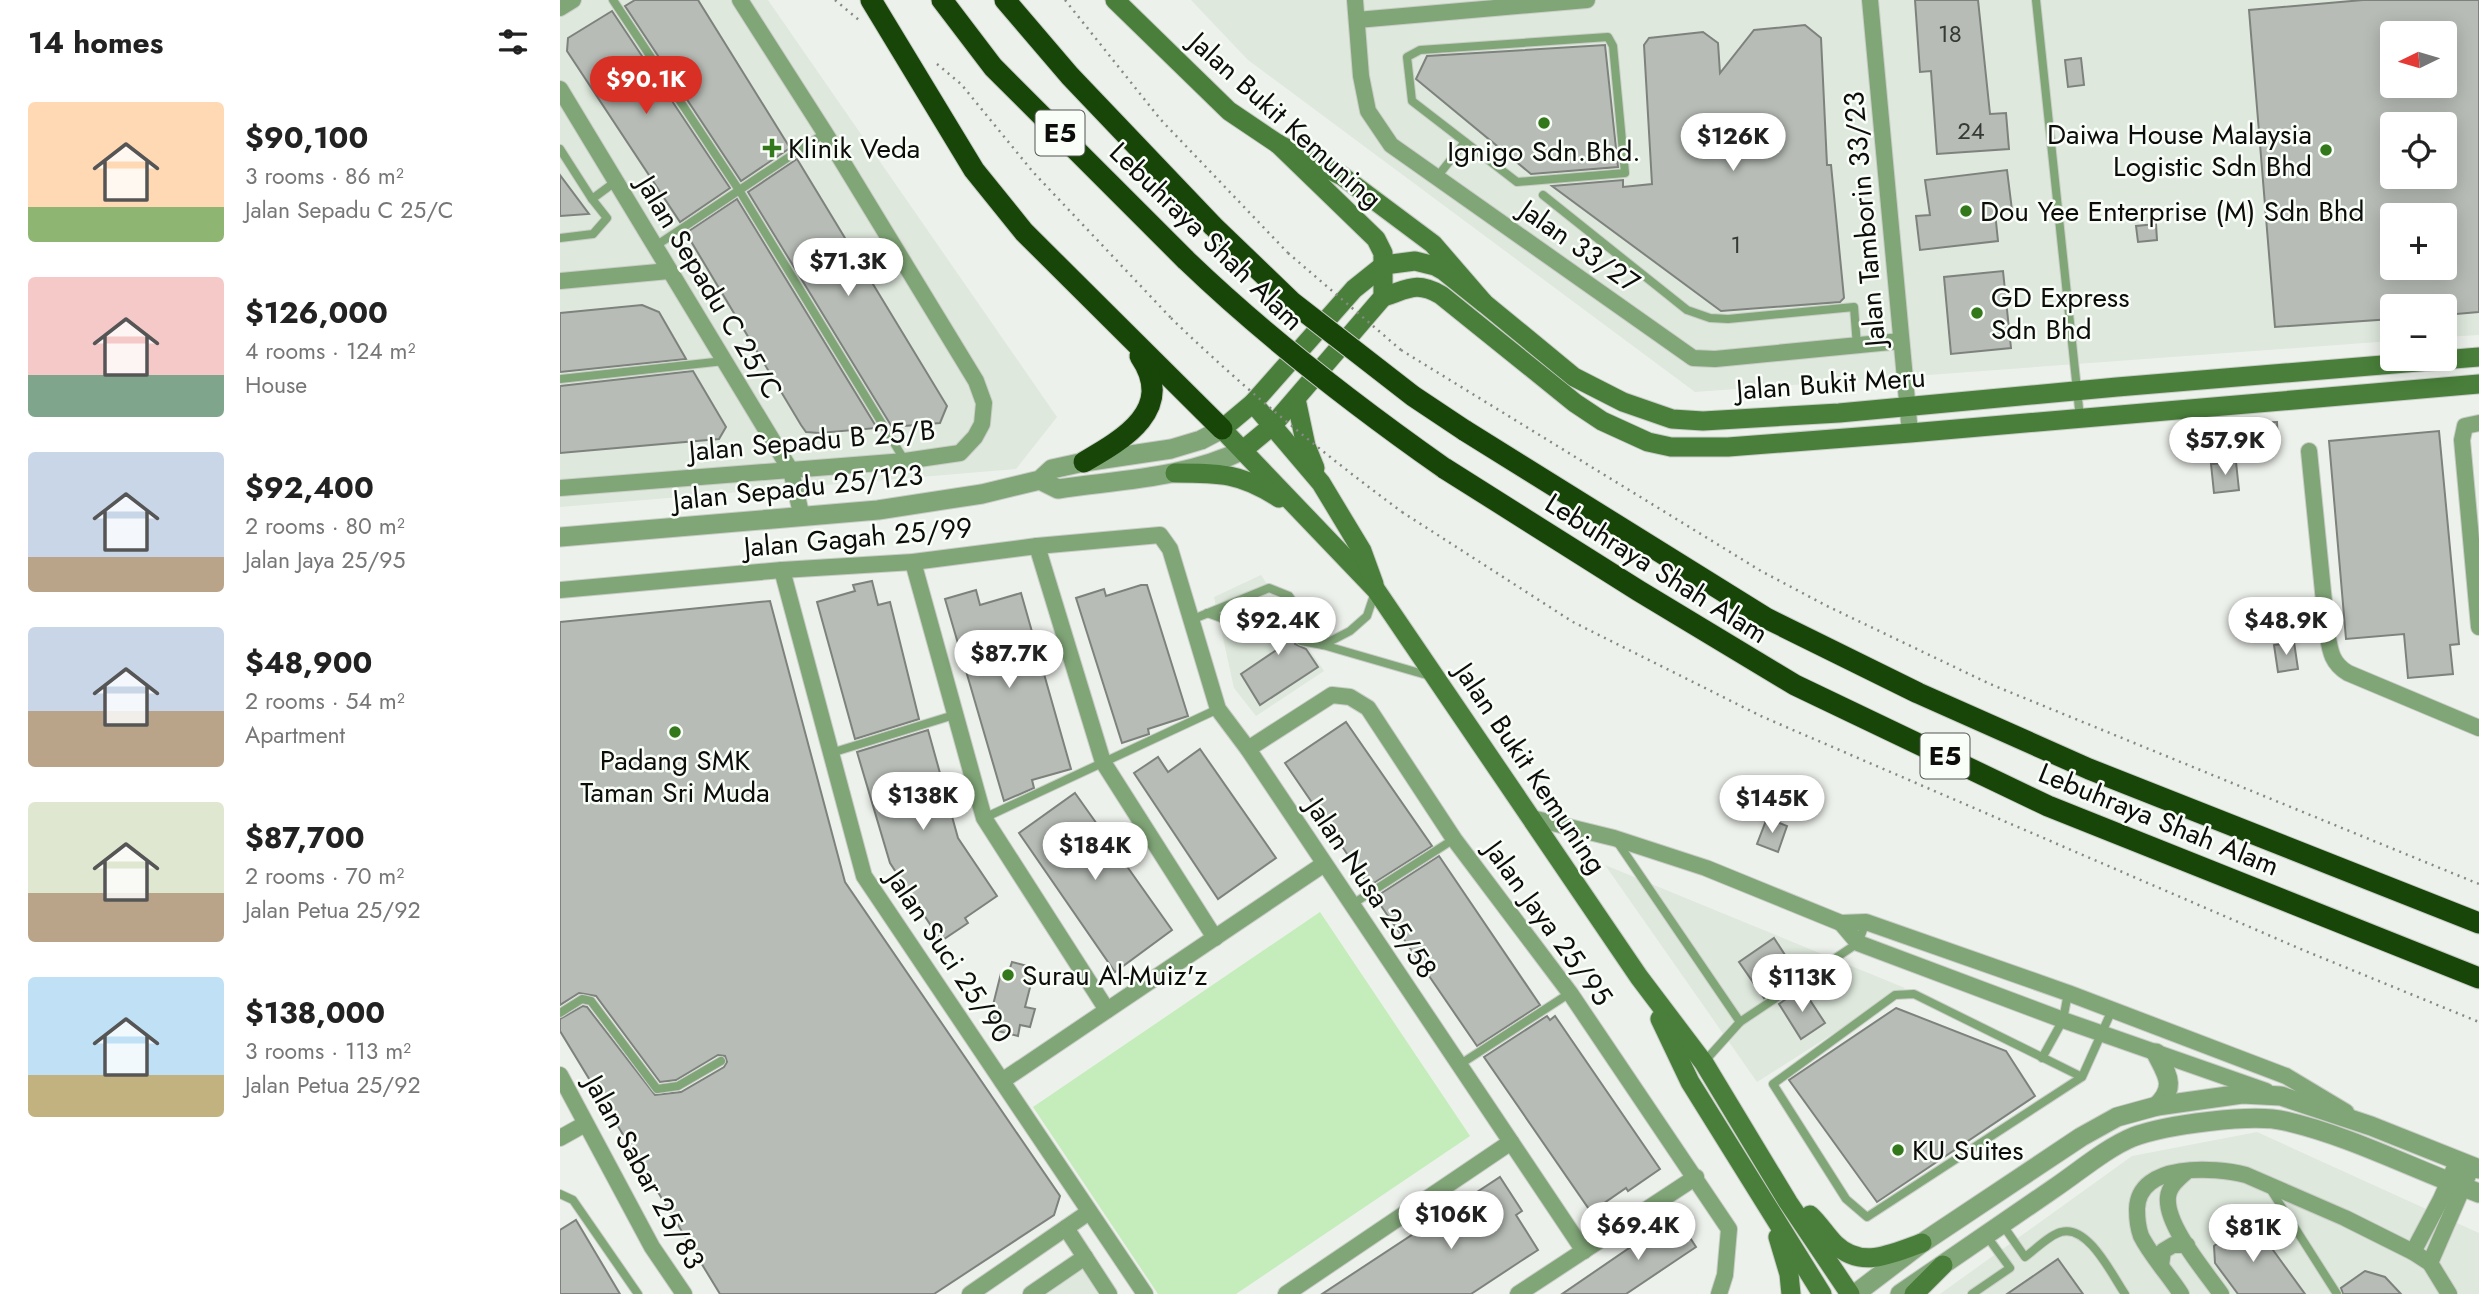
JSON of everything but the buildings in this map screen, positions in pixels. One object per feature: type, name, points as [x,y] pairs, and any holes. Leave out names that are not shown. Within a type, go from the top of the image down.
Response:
[{"type":"highway","points":[[871,0],[974,170],[1024,232],[1222,429]]},
{"type":"highway","name":"Lebuhraya Shah Alam","points":[[942,0],[993,66],[1186,260],[1282,348],[1444,468],[1795,685],[2048,806],[2479,978]]},
{"type":"highway","name":"Lebuhraya Shah Alam","points":[[1005,0],[1070,76],[1213,226],[1292,302],[1413,396],[1464,430],[1766,618],[1918,693],[2088,769],[2479,923]]},
{"type":"highway","points":[[1084,462],[1119,442],[1140,424],[1149,407],[1152,386],[1147,366],[1127,337]]},
{"type":"main road","name":"Jalan Bukit Kemuning","points":[[1115,0],[1229,111],[1278,144],[1376,239],[1383,253],[1383,297]]},
{"type":"main road","name":"Jalan Bukit Meru","points":[[1278,144],[1342,176],[1433,244],[1484,303],[1574,377],[1623,402],[1672,419],[1703,421],[1826,414],[2479,357]]},
{"type":"main road","points":[[1384,265],[1415,261],[1435,266],[1484,303]]},
{"type":"main road","name":"Jalan Sepadu 25/123","points":[[1222,429],[1253,403],[1354,289],[1384,265]]},
{"type":"main road","name":"Jalan Bukit Meru","points":[[1383,297],[1425,287],[1441,295],[1575,403],[1602,421],[1648,442],[1671,447],[1728,447],[1910,433],[2479,384]]},
{"type":"main road","points":[[1272,426],[1383,297]]},
{"type":"main road","points":[[1296,399],[1306,446],[1321,483]]},
{"type":"main road","name":"Jalan Bukit Kemuning","points":[[1253,403],[1321,483],[1362,551],[1376,590]]},
{"type":"main road","name":"Jalan Sepadu 25/123","points":[[1242,450],[1272,426]]},
{"type":"main road","name":"Jalan Bukit Kemuning","points":[[1222,429],[1312,520],[1376,590],[1639,977],[1704,1063],[1788,1202],[1853,1294]]},
{"type":"main road","points":[[1175,473],[1222,473],[1245,479],[1261,486],[1312,520]]},
{"type":"main road","name":"Jalan Bukit Kemuning","points":[[1639,977],[1690,1082],[1822,1294]]},
{"type":"main road","points":[[1759,1194],[1782,1248],[1791,1294]]},
{"type":"main road","points":[[1788,1202],[1812,1217],[1833,1243],[1848,1255],[1860,1259],[1880,1257],[1922,1243]]},
{"type":"main road","points":[[1914,1294],[1943,1265]]},
{"type":"street","points":[[560,8],[573,0]]},
{"type":"street","name":"Jalan Sepadu B 25/B","points":[[560,488],[791,471],[905,461],[960,453],[975,438],[982,424],[984,403],[976,381],[825,133],[740,0]]},
{"type":"street","name":"Jalan 33/27","points":[[1355,0],[1361,76],[1368,111],[1391,145],[1693,358],[1715,359],[1901,341]]},
{"type":"street","points":[[1357,20],[1587,0]]},
{"type":"street","name":"Jalan Tamborin 33/23","points":[[1870,0],[1910,433]]},
{"type":"street","name":"Jalan Sepadu C 25/C","points":[[560,89],[791,471],[802,517]]},
{"type":"street","points":[[560,281],[669,271]]},
{"type":"street","points":[[2479,423],[2465,426],[2463,431],[2479,627]]},
{"type":"street","name":"Jalan Sepadu 25/123","points":[[560,537],[802,517],[982,494],[1040,480],[1052,469],[1171,449],[1201,440],[1222,429]]},
{"type":"street","name":"Jalan Sepadu 25/123","points":[[1040,480],[1058,489],[1175,473],[1219,462],[1242,450]]},
{"type":"street","points":[[2309,452],[2330,649],[2335,663],[2348,673],[2479,728]]},
{"type":"street","name":"Jalan Gagah 25/99","points":[[560,590],[782,570],[913,562],[1160,535]]},
{"type":"street","name":"Jalan Nusa 25/58","points":[[1160,535],[1170,549],[1218,709],[1584,1251]]},
{"type":"street","points":[[1037,547],[1103,762],[1215,938]]},
{"type":"street","points":[[913,562],[984,818],[1107,1010]]},
{"type":"street","name":"Jalan Suci 25/90","points":[[782,570],[864,876],[1145,1294]]},
{"type":"street","name":"Jalan Jaya 25/95","points":[[1248,750],[1332,695],[1349,697],[1368,708],[1454,839],[1570,993],[1729,1229],[1726,1275],[1719,1294]]},
{"type":"street","points":[[1532,818],[1614,838],[1706,868],[1841,923],[1866,922],[2068,993],[2286,1076],[2371,1126]]},
{"type":"street","points":[[1002,1081],[1324,864]]},
{"type":"street","points":[[1841,923],[1858,943],[2101,1034],[2371,1126],[2470,1165],[2464,1187],[2430,1263]]},
{"type":"street","points":[[2156,1053],[2169,1086],[2167,1096],[2157,1106]]},
{"type":"street","name":"Jalan Sabar 25/83","points":[[560,1075],[652,1247],[684,1294]]},
{"type":"street","points":[[1853,1294],[1922,1243],[2081,1138],[2117,1118],[2157,1106],[2242,1094],[2281,1096],[2322,1132]]},
{"type":"street","points":[[1900,1294],[2132,1138],[2161,1129],[2193,1124],[2283,1120],[2322,1132],[2464,1187]]},
{"type":"street","points":[[560,1138],[586,1124]]},
{"type":"street","points":[[1286,1294],[1511,1142]]},
{"type":"street","points":[[2187,1171],[2174,1183],[2168,1195],[2169,1215],[2221,1294]]},
{"type":"street","points":[[2182,1294],[2141,1235],[2137,1203],[2141,1192],[2152,1182],[2166,1174],[2187,1171],[2229,1171],[2246,1175],[2345,1218],[2430,1263],[2449,1294]]},
{"type":"street","points":[[1518,1294],[1696,1177]]},
{"type":"street","points":[[2413,1252],[2464,1187]]},
{"type":"street","points":[[970,1294],[1089,1212]]},
{"type":"street","points":[[1066,1228],[1109,1294]]},
{"type":"street","points":[[2161,1265],[2163,1251],[2173,1245],[2187,1245]]},
{"type":"street","points":[[1031,1294],[1085,1257]]},
{"type":"lane","points":[[613,0],[739,190],[905,461]]},
{"type":"lane","points":[[2036,0],[2080,419]]},
{"type":"lane","points":[[1608,37],[1614,46],[1625,173],[1517,182],[1465,142],[1412,101],[1407,57],[1420,50],[1608,37]]},
{"type":"lane","points":[[654,247],[825,133]]},
{"type":"lane","points":[[1437,177],[1465,142]]},
{"type":"lane","points":[[560,149],[607,218],[593,234],[560,237]]},
{"type":"lane","points":[[592,199],[615,182]]},
{"type":"lane","points":[[1543,195],[1687,310],[1710,318],[1728,318],[1854,307],[1857,346]]},
{"type":"lane","points":[[560,379],[726,361]]},
{"type":"lane","points":[[1191,620],[1269,588],[1289,596],[1323,645]]},
{"type":"lane","points":[[1323,645],[1350,631],[1367,616],[1376,590]]},
{"type":"lane","points":[[1207,613],[1269,635]]},
{"type":"lane","points":[[1301,641],[1436,678]]},
{"type":"lane","points":[[984,818],[1218,709]]},
{"type":"lane","points":[[831,753],[954,715]]},
{"type":"lane","points":[[1614,838],[1740,1023]]},
{"type":"lane","points":[[1352,905],[1454,839]]},
{"type":"lane","points":[[1704,1063],[1740,1023],[1858,943],[1866,922]]},
{"type":"lane","points":[[1459,1065],[1570,993]]},
{"type":"lane","points":[[2042,1058],[2063,1020],[2068,993]]},
{"type":"lane","points":[[2081,1077],[1914,994],[1895,995],[1773,1084],[1846,1199],[1867,1217],[2081,1077],[2112,1010]]},
{"type":"lane","points":[[560,1013],[582,999],[591,1000],[657,1088],[678,1086],[721,1061]]},
{"type":"lane","points":[[2268,1185],[2337,1294]]},
{"type":"lane","points":[[560,1194],[573,1200],[638,1294]]},
{"type":"lane","points":[[1994,1230],[2025,1257]]},
{"type":"lane","points":[[1994,1230],[2010,1268]]},
{"type":"lane","points":[[1972,1294],[2059,1232],[2075,1231],[2088,1240],[2125,1294]]},
{"type":"path","points":[[835,0],[865,23]]},
{"type":"path","points":[[1065,0],[1160,120],[1288,253],[1401,351],[1762,571],[1827,606],[1990,684],[2479,884]]},
{"type":"path","points":[[937,64],[977,100],[1033,172],[1171,318],[1219,364],[1345,470],[1402,512],[1573,622],[1763,717],[2291,945],[2479,1022]]},
{"type":"shaded area","points":[[560,0],[768,0],[1057,417],[1016,469],[560,507]]},
{"type":"shaded area","points":[[1191,0],[2479,0],[2479,335],[2457,336],[2457,294],[2380,294],[2380,342],[1695,392],[1248,60]]},
{"type":"shaded area","points":[[1261,575],[1324,671],[1256,716],[1234,688],[1214,597]]},
{"type":"shaded area","points":[[1605,865],[1905,988],[1757,1082]]},
{"type":"shaded area","points":[[2257,1132],[2479,1233],[2479,1294],[1940,1294],[2132,1156]]},
{"type":"shaded area","points":[[1083,1265],[1102,1294],[1041,1294]]},
{"type":"green space","points":[[1320,912],[1470,1136],[1236,1294],[1158,1294],[1033,1107]]},
{"type":"place","name":"Ignigo Sdn.Bhd.","points":[[1544,123]]},
{"type":"place","name":"Klinik Veda","points":[[772,148]]},
{"type":"place","name":"Daiwa House Malaysia Logistic Sdn Bhd","points":[[2326,150]]},
{"type":"place","name":"Dou Yee Enterprise (M) Sdn Bhd","points":[[1966,211]]},
{"type":"place","name":"GD Express Sdn Bhd","points":[[1977,313]]},
{"type":"place","name":"Padang SMK Taman Sri Muda","points":[[675,732]]},
{"type":"place","name":"Surau Al-Muiz'z","points":[[1008,975]]},
{"type":"place","name":"KU Suites","points":[[1898,1150]]}]
